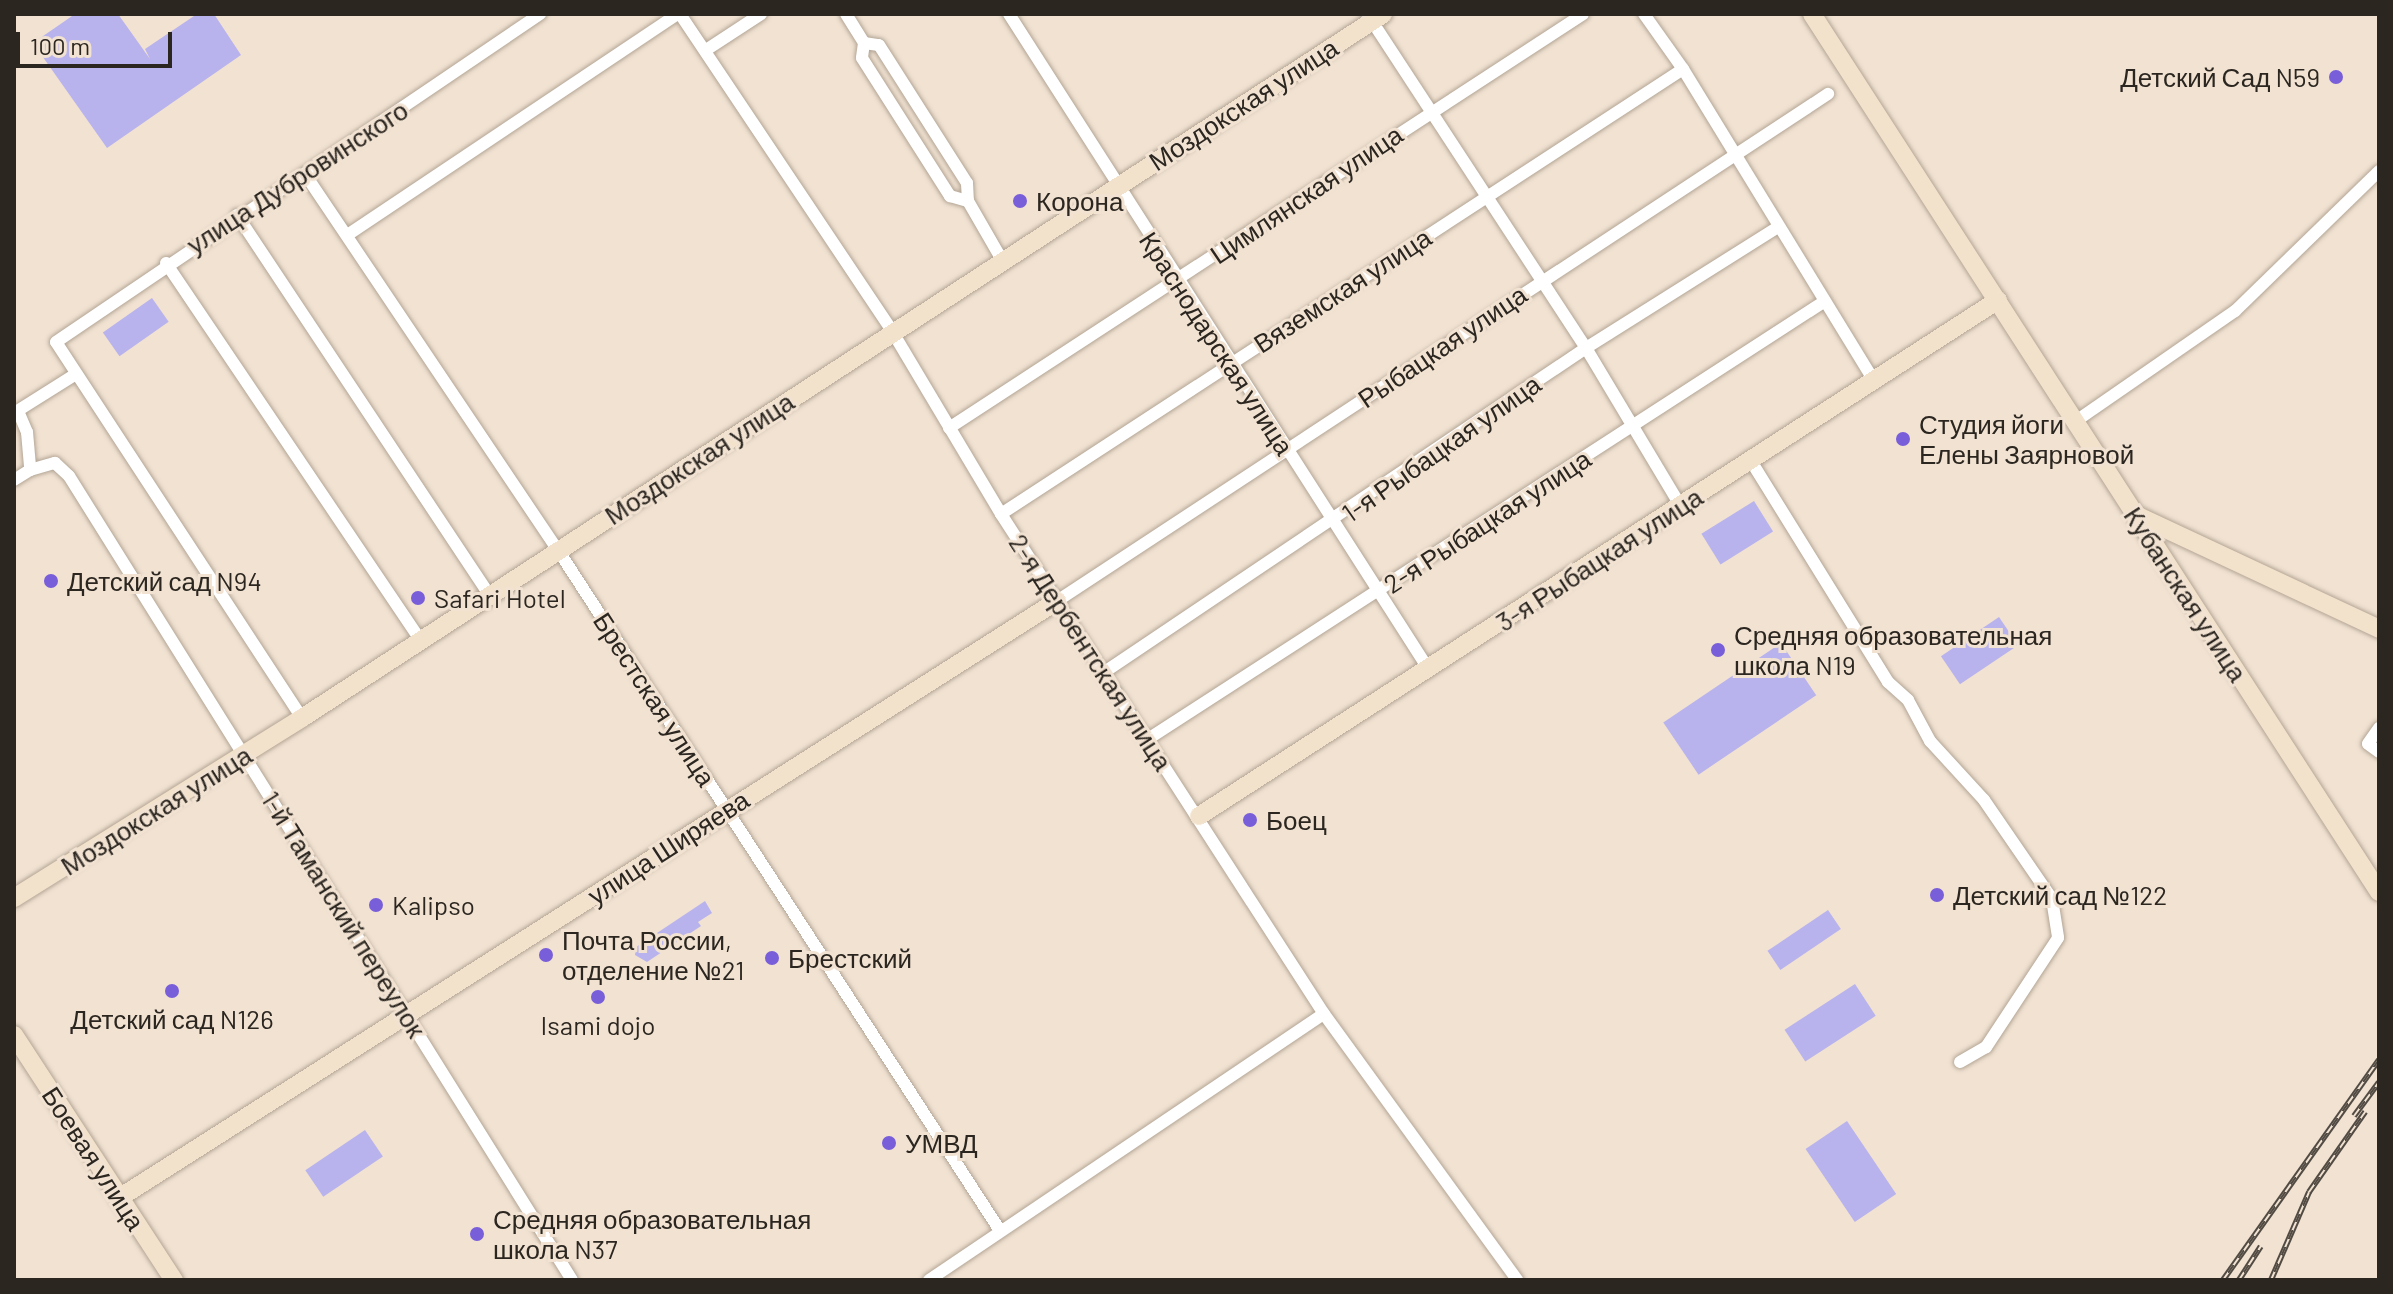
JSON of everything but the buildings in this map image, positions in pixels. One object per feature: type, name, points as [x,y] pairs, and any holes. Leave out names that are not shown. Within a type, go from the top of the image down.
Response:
[{"type":"main road","name":"Кубанская улица","points":[[1812,14],[2379,892]]},
{"type":"main road","name":"Моздокская улица","points":[[14,898],[302,718],[1374,16]]},
{"type":"main road","name":"3-я Рыбацкая улица","points":[[1199,816],[1998,300]]},
{"type":"main road","points":[[2134,513],[2379,629]]},
{"type":"main road","name":"улица Ширяева","points":[[119,1198],[407,1017],[727,808],[1057,601]]},
{"type":"main road","name":"Боевая улица","points":[[14,1035],[174,1280]]},
{"type":"street","name":"улица Дубровинского","points":[[76,374],[56,342],[166,263],[305,174],[540,14]]},
{"type":"street","name":"2-я Дербентская улица","points":[[679,14],[892,331],[1001,514],[1106,671],[1324,1014],[1517,1280]]},
{"type":"street","points":[[349,234],[679,14]]},
{"type":"street","points":[[706,50],[761,14]]},
{"type":"street","points":[[846,14],[864,43],[862,58],[950,196],[968,201]]},
{"type":"street","name":"Краснодарская улица","points":[[1009,14],[1176,282],[1429,670]]},
{"type":"street","name":"Цимлянская улица","points":[[949,428],[1176,282],[1431,110],[1583,14]]},
{"type":"street","points":[[1644,14],[1683,69],[1734,157],[1875,382]]},
{"type":"street","points":[[1374,16],[1540,281],[1586,348],[1680,505]]},
{"type":"street","points":[[864,43],[879,45],[967,183],[968,201],[1002,260]]},
{"type":"street","name":"Вяземская улица","points":[[1001,514],[1683,69]]},
{"type":"street","name":"Рыбацкая улица","points":[[1057,601],[1828,94]]},
{"type":"street","points":[[2076,421],[2235,311],[2379,171]]},
{"type":"street","name":"Брестская улица","points":[[305,174],[349,234],[558,550],[999,1229]]},
{"type":"street","points":[[237,215],[489,595]]},
{"type":"street","name":"1-я Рыбацкая улица","points":[[1106,671],[1333,522],[1586,348],[1778,227]]},
{"type":"street","points":[[166,263],[420,640]]},
{"type":"street","name":"2-я Рыбацкая улица","points":[[1148,739],[1825,301]]},
{"type":"street","points":[[14,480],[30,470],[27,432],[16,412],[76,374],[302,718]]},
{"type":"street","points":[[1751,461],[1888,682],[1908,700],[1930,741],[1984,800],[2052,899],[2058,938],[1986,1047],[1960,1062]]},
{"type":"street","name":"1-й Таманский переулок","points":[[30,470],[55,463],[69,476],[572,1280]]},
{"type":"street","points":[[2379,728],[2368,744],[2379,752]]},
{"type":"street","points":[[929,1280],[999,1229],[1324,1014]]},
{"type":"shaded area","points":[[75,14],[118,14],[150,59],[145,49],[197,14],[214,14],[241,55],[107,148],[33,43]]},
{"type":"shaded area","points":[[152,298],[169,322],[119,356],[103,332]]},
{"type":"shaded area","points":[[1754,501],[1773,532],[1720,564],[1701,534]]},
{"type":"shaded area","points":[[1999,617],[2018,645],[1960,684],[1941,656]]},
{"type":"shaded area","points":[[1781,643],[1816,695],[1699,775],[1663,722]]},
{"type":"shaded area","points":[[705,901],[712,913],[698,922],[701,926],[647,962],[635,955],[636,947]]},
{"type":"shaded area","points":[[1828,910],[1841,929],[1780,970],[1767,951]]},
{"type":"shaded area","points":[[1855,984],[1876,1016],[1805,1062],[1785,1030]]},
{"type":"shaded area","points":[[1847,1121],[1896,1194],[1855,1222],[1806,1149]]},
{"type":"shaded area","points":[[365,1130],[383,1157],[323,1197],[305,1170]]},
{"type":"railway","points":[[2223,1280],[2379,1060]]},
{"type":"railway","points":[[2354,1116],[2379,1082]]},
{"type":"railway","points":[[2271,1280],[2309,1192],[2365,1112]]},
{"type":"railway","points":[[2239,1280],[2261,1246]]},
{"type":"place","name":"Детский Сад N59","points":[[2336,77]]},
{"type":"place","name":"Корона","points":[[1020,201]]},
{"type":"place","name":"Студия йоги Елены Заярновой","points":[[1903,439]]},
{"type":"place","name":"Детский сад N94","points":[[51,581]]},
{"type":"place","name":"Safari Hotel","points":[[418,598]]},
{"type":"place","name":"Средняя образовательная школа N19","points":[[1718,650]]},
{"type":"place","name":"Боец","points":[[1250,820]]},
{"type":"place","name":"Детский сад №122","points":[[1937,895]]},
{"type":"place","name":"Kalipso","points":[[376,905]]},
{"type":"place","name":"Почта России, отделение №21","points":[[546,955]]},
{"type":"place","name":"Брестский","points":[[772,958]]},
{"type":"place","name":"Детский сад N126","points":[[172,991]]},
{"type":"place","name":"Isami dojo","points":[[598,997]]},
{"type":"place","name":"УМВД","points":[[889,1143]]},
{"type":"place","name":"Средняя образовательная школа N37","points":[[477,1234]]}]
